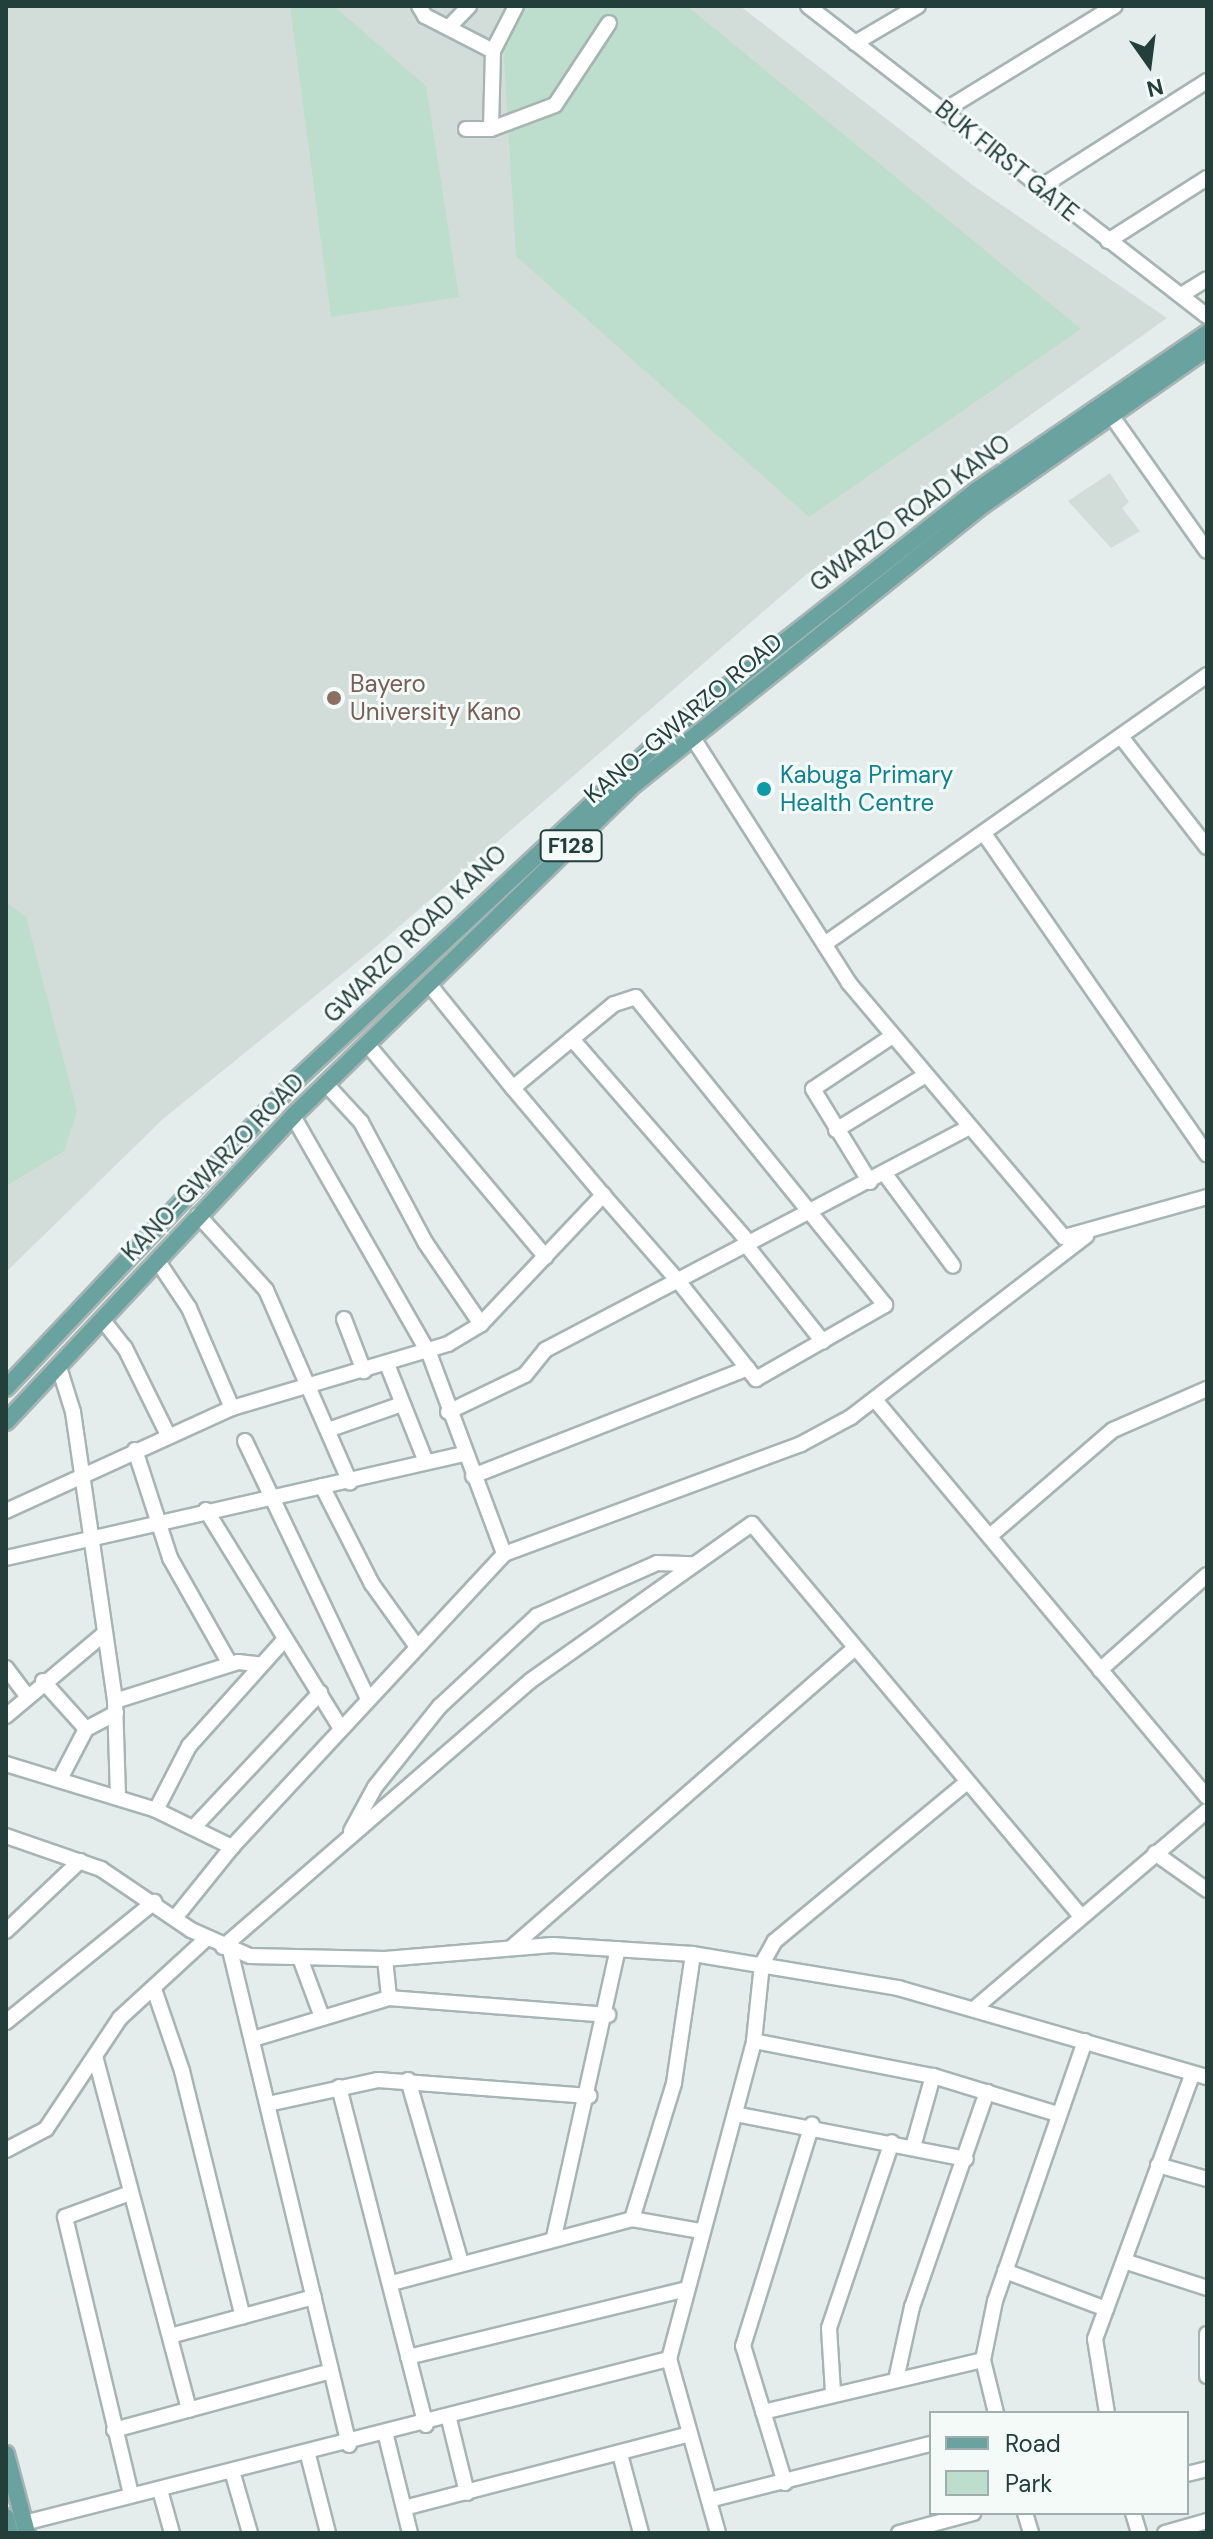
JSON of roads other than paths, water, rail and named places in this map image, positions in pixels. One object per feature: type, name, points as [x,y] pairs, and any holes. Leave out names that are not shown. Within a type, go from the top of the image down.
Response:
[{"type":"main road","name":"GWARZO ROAD KANO","points":[[6,1388],[295,1081],[592,800],[778,643],[1207,333]]},
{"type":"main road","name":"KANO-GWARZO ROAD","points":[[6,1422],[293,1116],[429,984],[693,738],[1034,458],[1111,415],[1207,349]]},
{"type":"main road","points":[[6,2454],[26,2528]]},
{"type":"main road","points":[[6,2517],[10,2533]]},
{"type":"street","points":[[419,6],[493,51]]},
{"type":"street","points":[[449,27],[469,6]]},
{"type":"street","points":[[489,129],[493,51],[516,6]]},
{"type":"street","name":"BUK FIRST GATE","points":[[808,6],[945,110],[1108,241],[1183,294],[1207,316]]},
{"type":"street","points":[[855,43],[918,6]]},
{"type":"street","points":[[945,110],[1115,6]]},
{"type":"street","points":[[466,129],[489,129],[522,123],[555,105],[609,23]]},
{"type":"street","points":[[1039,188],[1207,81]]},
{"type":"street","points":[[1108,241],[1207,178]]},
{"type":"street","points":[[1183,294],[1207,279]]},
{"type":"street","points":[[1111,415],[1207,551]]},
{"type":"street","points":[[826,943],[985,835],[1207,675]]},
{"type":"street","points":[[693,738],[891,1037],[1064,1237],[1086,1236],[1207,1197]]},
{"type":"street","points":[[1122,738],[1207,847]]},
{"type":"street","points":[[985,835],[1207,1154]]},
{"type":"street","points":[[429,984],[513,1088],[759,1379],[885,1305],[813,1211],[636,997],[614,1004],[513,1088]]},
{"type":"street","points":[[870,1182],[813,1089],[891,1037]]},
{"type":"street","points":[[572,1039],[748,1245],[823,1342]]},
{"type":"street","points":[[367,1044],[546,1257]]},
{"type":"street","points":[[836,1130],[924,1076]]},
{"type":"street","points":[[326,1084],[361,1122],[425,1242],[481,1324]]},
{"type":"street","points":[[293,1116],[429,1353],[448,1412],[504,1554]]},
{"type":"street","points":[[448,1412],[525,1375],[545,1350],[870,1182],[967,1128]]},
{"type":"street","points":[[885,1174],[953,1266]]},
{"type":"street","points":[[6,1511],[232,1408],[429,1353],[481,1324],[603,1195]]},
{"type":"street","points":[[198,1215],[257,1276],[310,1385],[350,1482]]},
{"type":"street","points":[[175,1918],[232,1847],[367,1697],[504,1554],[801,1444],[876,1401],[1086,1236]]},
{"type":"street","points":[[157,1260],[189,1308],[232,1408]]},
{"type":"street","points":[[102,1319],[125,1348],[168,1435]]},
{"type":"street","points":[[344,1319],[364,1371]]},
{"type":"street","points":[[387,1364],[426,1462]]},
{"type":"street","points":[[59,1367],[105,1633],[115,1707],[118,1797]]},
{"type":"street","points":[[473,1476],[748,1368]]},
{"type":"street","points":[[990,1536],[1113,1430],[1207,1389]]},
{"type":"street","points":[[876,1401],[1207,1797]]},
{"type":"street","points":[[328,1430],[402,1404]]},
{"type":"street","points":[[245,1441],[367,1697]]},
{"type":"street","points":[[135,1450],[170,1558],[230,1664]]},
{"type":"street","points":[[6,1558],[91,1541],[160,1520],[270,1494],[350,1482],[464,1454]]},
{"type":"street","points":[[322,1486],[358,1561],[415,1644]]},
{"type":"street","points":[[206,1510],[340,1727]]},
{"type":"street","points":[[226,1948],[530,1681],[752,1524],[966,1783],[1079,1914]]},
{"type":"street","points":[[347,1839],[375,1787],[440,1706],[537,1616],[657,1563],[692,1564]]},
{"type":"street","points":[[1100,1670],[1207,1575]]},
{"type":"street","points":[[6,1716],[26,1695],[105,1633]]},
{"type":"street","points":[[156,1810],[189,1746],[258,1664],[284,1640]]},
{"type":"street","points":[[511,1948],[854,1649]]},
{"type":"street","points":[[60,1779],[86,1729],[115,1707],[230,1664],[258,1664]]},
{"type":"street","points":[[6,1668],[26,1695]]},
{"type":"street","points":[[43,1681],[86,1729]]},
{"type":"street","points":[[195,1826],[320,1693]]},
{"type":"street","points":[[6,1764],[156,1810],[195,1826],[232,1847]]},
{"type":"street","points":[[718,2533],[669,2359],[754,2041],[762,1964],[775,1941],[966,1783]]},
{"type":"street","points":[[974,2009],[1079,1914],[1207,1811]]},
{"type":"street","points":[[6,1836],[80,1861],[154,1902],[206,1939],[226,1948],[300,1958],[385,1959],[511,1948],[618,1949],[693,1954],[762,1964],[974,2009],[1200,2075],[1158,2165],[1106,2309],[1095,2359],[1107,2411]]},
{"type":"street","points":[[1155,1853],[1207,1890]]},
{"type":"street","points":[[6,1931],[12,1915],[80,1861]]},
{"type":"street","points":[[6,2022],[154,1902]]},
{"type":"street","points":[[6,2150],[46,2129],[120,2018],[206,1939]]},
{"type":"street","points":[[226,1948],[253,2039],[349,2445]]},
{"type":"street","points":[[554,2237],[608,2015],[618,1949]]},
{"type":"street","points":[[632,2219],[674,2083],[693,1954]]},
{"type":"street","points":[[300,1958],[322,2017]]},
{"type":"street","points":[[385,1959],[389,1998]]},
{"type":"street","points":[[154,1989],[182,2071],[243,2317]]},
{"type":"street","points":[[253,2039],[389,1998],[608,2015]]},
{"type":"street","points":[[754,2041],[933,2076],[1057,2114]]},
{"type":"street","points":[[996,2411],[983,2360],[1005,2271],[1057,2114],[1085,2041]]},
{"type":"street","points":[[95,2056],[189,2410]]},
{"type":"street","points":[[913,2147],[933,2076]]},
{"type":"street","points":[[268,2104],[339,2087],[408,2080],[589,2096]]},
{"type":"street","points":[[408,2080],[461,2262]]},
{"type":"street","points":[[339,2087],[392,2283],[426,2425]]},
{"type":"street","points":[[897,2375],[912,2307],[987,2092]]},
{"type":"street","points":[[735,2114],[812,2125],[966,2159]]},
{"type":"street","points":[[785,2483],[743,2355],[745,2335],[812,2125]]},
{"type":"street","points":[[833,2392],[829,2328],[892,2142]]},
{"type":"street","points":[[1158,2165],[1207,2179]]},
{"type":"street","points":[[130,2193],[65,2217],[131,2495]]},
{"type":"street","points":[[392,2283],[554,2237],[632,2219],[701,2231]]},
{"type":"street","points":[[1124,2261],[1207,2288]]},
{"type":"street","points":[[1005,2271],[1106,2309]]},
{"type":"street","points":[[408,2357],[687,2289]]},
{"type":"street","points":[[170,2336],[314,2297]]},
{"type":"street","points":[[1207,2334],[1207,2376]]},
{"type":"street","points":[[26,2528],[131,2495],[386,2436],[669,2359]]},
{"type":"street","points":[[763,2412],[897,2375],[983,2360]]},
{"type":"street","points":[[114,2430],[331,2371]]},
{"type":"street","points":[[449,2419],[467,2493]]},
{"type":"street","points":[[404,2508],[690,2434]]},
{"type":"street","points":[[386,2436],[410,2533]]},
{"type":"street","points":[[709,2500],[929,2445]]},
{"type":"street","points":[[620,2454],[641,2533]]},
{"type":"street","points":[[308,2455],[328,2533]]},
{"type":"street","points":[[232,2471],[250,2533]]},
{"type":"street","points":[[160,2490],[172,2533]]},
{"type":"street","points":[[899,2533],[945,2527],[969,2515]]},
{"type":"street","points":[[1165,2533],[1207,2521]]},
{"type":"place","name":"Bayero University Kano","points":[[334,698]]},
{"type":"place","name":"Kabuga Primary Health Centre","points":[[764,789]]}]
